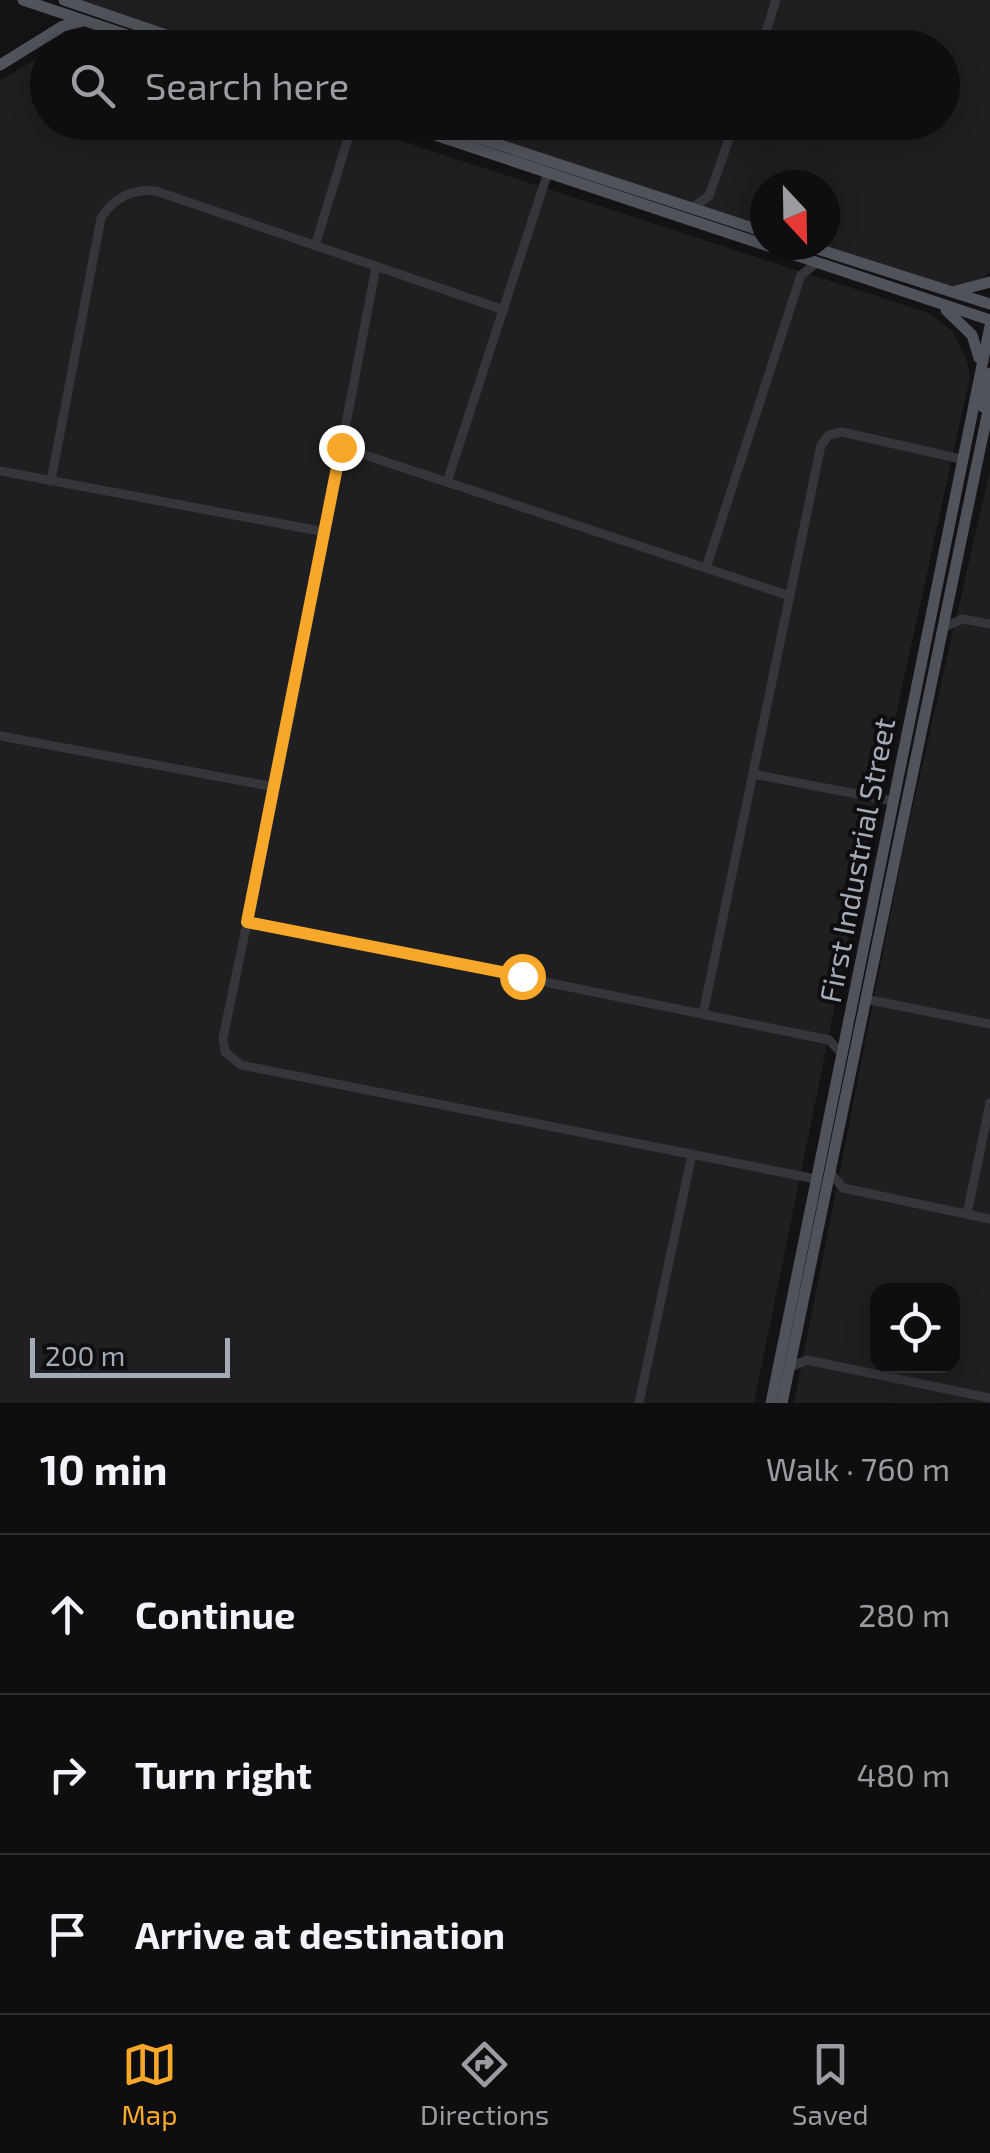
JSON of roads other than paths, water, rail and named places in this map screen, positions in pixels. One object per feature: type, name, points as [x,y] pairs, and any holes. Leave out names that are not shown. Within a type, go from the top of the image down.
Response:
[{"type":"main road","points":[[23,0],[111,30]]},
{"type":"main road","points":[[64,0],[152,30]]},
{"type":"main road","points":[[57,30],[83,21]]},
{"type":"main road","points":[[0,65],[30,46]]},
{"type":"main road","points":[[451,140],[750,240]]},
{"type":"main road","points":[[484,140],[750,227]]},
{"type":"main road","points":[[840,256],[990,304]]},
{"type":"main road","points":[[809,260],[990,323]]},
{"type":"main road","points":[[954,292],[990,282]]},
{"type":"main road","points":[[939,304],[972,334],[985,369],[982,405],[986,416]]},
{"type":"main road","name":"First Industrial Street","points":[[771,1403],[962,458],[985,369],[990,323]]},
{"type":"main road","name":"First Industrial Street","points":[[782,1403],[990,401]]},
{"type":"street","points":[[766,30],[776,0]]},
{"type":"street","points":[[315,246],[350,140]]},
{"type":"street","points":[[689,209],[709,196],[729,140]]},
{"type":"street","points":[[448,482],[548,172]]},
{"type":"street","points":[[51,481],[100,222],[109,207],[128,194],[150,190],[504,310]]},
{"type":"street","points":[[709,196],[719,218]]},
{"type":"street","points":[[794,260],[800,275]]},
{"type":"street","points":[[706,568],[800,275],[817,263]]},
{"type":"street","points":[[376,266],[223,1038],[225,1052],[236,1063],[816,1178]]},
{"type":"street","points":[[703,1014],[821,445],[829,434],[842,432],[962,458]]},
{"type":"street","points":[[341,447],[790,596]]},
{"type":"street","points":[[0,471],[325,532]]},
{"type":"street","points":[[948,603],[966,620]]},
{"type":"street","points":[[942,628],[966,620],[990,624]]},
{"type":"street","points":[[0,736],[275,787]]},
{"type":"street","points":[[753,774],[893,802]]},
{"type":"street","points":[[247,922],[829,1040],[843,1054]]},
{"type":"street","points":[[865,998],[990,1024]]},
{"type":"street","points":[[829,1040],[848,1031]]},
{"type":"street","points":[[967,1214],[990,1103]]},
{"type":"street","points":[[639,1403],[692,1154]]},
{"type":"street","points":[[830,1172],[843,1188]]},
{"type":"street","points":[[824,1197],[843,1188],[990,1218]]},
{"type":"street","points":[[795,1340],[808,1360]]},
{"type":"street","points":[[790,1366],[808,1360],[990,1398]]}]
